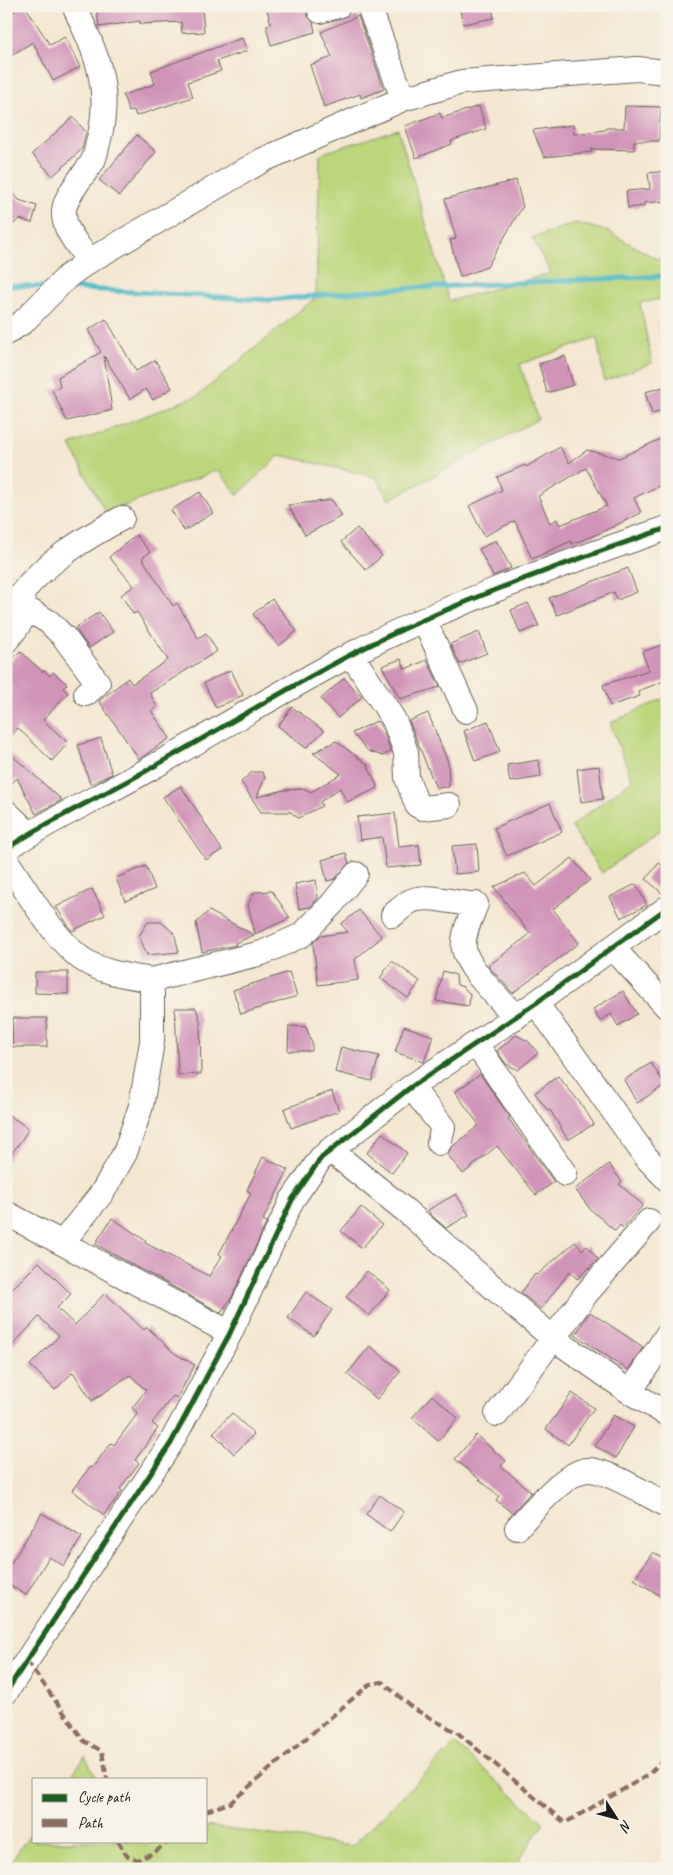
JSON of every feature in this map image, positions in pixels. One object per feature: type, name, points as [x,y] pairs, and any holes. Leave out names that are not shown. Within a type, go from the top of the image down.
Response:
[{"type":"street","points":[[74,6],[91,40],[104,84],[103,122],[94,158],[67,198],[64,211],[66,227],[89,261]]},
{"type":"street","points":[[369,6],[403,99]]},
{"type":"street","points":[[6,333],[24,322],[68,276],[89,261],[263,160],[403,99],[462,82],[637,69],[667,72]]},
{"type":"street","points":[[6,641],[20,624],[17,596],[29,583],[94,533],[122,518]]},
{"type":"street","points":[[6,849],[29,834],[136,777],[352,654],[424,620],[528,576],[667,528]]},
{"type":"street","points":[[17,596],[64,637],[98,683],[86,694]]},
{"type":"street","points":[[424,620],[466,711]]},
{"type":"street","points":[[352,654],[394,720],[406,752],[407,778],[418,806],[424,808],[449,805]]},
{"type":"street","points":[[6,812],[29,834]]},
{"type":"street","points":[[6,860],[61,940],[84,961],[106,971],[152,980],[262,953],[302,934],[332,904],[356,874]]},
{"type":"street","points":[[393,915],[411,901],[437,898],[463,905],[476,904],[467,927],[464,948],[470,965],[516,1017]]},
{"type":"street","points":[[6,1692],[171,1443],[230,1333],[292,1200],[321,1158],[411,1087],[516,1017],[667,908]]},
{"type":"street","points":[[613,948],[667,1007]]},
{"type":"street","points":[[62,1243],[102,1193],[124,1153],[141,1106],[152,1042],[152,980]]},
{"type":"street","points":[[536,1003],[646,1157],[667,1179]]},
{"type":"street","points":[[476,1044],[565,1174]]},
{"type":"street","points":[[411,1087],[443,1127],[439,1143]]},
{"type":"street","points":[[330,1150],[406,1211],[553,1338],[630,1392],[667,1414]]},
{"type":"street","points":[[6,1213],[230,1333]]},
{"type":"street","points":[[496,1414],[586,1294],[649,1221]]},
{"type":"street","points":[[630,1392],[667,1335]]},
{"type":"street","points":[[517,1528],[541,1501],[567,1478],[586,1470],[601,1471],[667,1505]]},
{"type":"green space","points":[[398,129],[449,301],[551,273],[532,238],[575,223],[607,231],[657,259],[667,259],[667,298],[640,303],[652,363],[604,381],[597,338],[520,364],[538,419],[389,500],[376,477],[280,455],[238,495],[218,470],[106,513],[70,445],[199,395],[316,297],[320,154]]},
{"type":"green space","points":[[667,697],[667,825],[602,873],[571,826],[632,780],[610,723]]},
{"type":"green space","points":[[455,1744],[544,1823],[518,1861],[527,1869],[6,1869],[32,1831],[32,1842],[135,1842],[145,1846],[155,1842],[208,1842],[208,1826],[352,1846]]},
{"type":"green space","points":[[85,1756],[96,1778],[70,1778]]},
{"type":"building","points":[[22,6],[25,6],[50,45],[65,37],[80,67],[53,81],[33,42],[6,58],[6,17]]},
{"type":"building","points":[[96,6],[202,6],[204,32],[182,33],[181,22],[140,24],[140,21],[99,27]]},
{"type":"building","points":[[266,6],[307,6],[307,15],[313,22],[315,32],[271,45],[267,25],[271,24]]},
{"type":"building","points":[[459,6],[492,6],[494,18],[463,24]]},
{"type":"building","points":[[358,16],[384,89],[361,98],[360,94],[324,107],[310,65],[332,57],[321,32]]},
{"type":"building","points":[[242,38],[247,51],[217,61],[221,71],[188,82],[193,97],[136,116],[134,110],[129,112],[123,95],[155,84],[151,71]]},
{"type":"building","points":[[479,106],[486,129],[451,141],[452,144],[416,158],[405,126],[440,113],[442,118]]},
{"type":"building","points":[[625,106],[661,107],[659,141],[634,141],[634,150],[591,149],[592,152],[544,157],[533,130],[573,125],[574,134],[605,130],[606,128],[624,128]]},
{"type":"building","points":[[73,117],[86,132],[82,149],[53,176],[32,154]]},
{"type":"building","points":[[137,135],[156,152],[119,196],[99,180]]},
{"type":"building","points":[[667,171],[667,201],[644,203],[644,206],[628,208],[626,191],[650,189],[648,173]]},
{"type":"building","points":[[516,180],[523,207],[487,267],[460,277],[450,240],[456,239],[445,199]]},
{"type":"building","points":[[6,184],[19,200],[37,206],[32,223],[20,219],[12,225],[6,218]]},
{"type":"building","points":[[106,319],[136,371],[155,360],[172,388],[153,400],[146,389],[130,399],[104,356],[112,410],[67,421],[52,390],[60,387],[58,377],[101,352],[88,330]]},
{"type":"building","points":[[565,356],[573,385],[547,393],[539,364]]},
{"type":"building","points":[[667,386],[667,410],[652,414],[645,392]]},
{"type":"building","points":[[667,436],[667,482],[634,498],[641,513],[600,533],[572,544],[571,541],[532,559],[515,521],[484,536],[469,506],[502,490],[497,477],[525,465],[526,467],[560,447],[569,463],[587,450],[619,458]],"holes":[[[586,468],[607,506],[560,525],[557,519],[550,523],[538,496]]]},
{"type":"building","points":[[200,492],[213,513],[184,531],[171,510]]},
{"type":"building","points":[[332,500],[342,516],[305,535],[288,505]]},
{"type":"building","points":[[357,528],[382,556],[366,570],[341,542]]},
{"type":"building","points":[[136,535],[150,552],[142,558],[173,606],[177,603],[198,638],[206,633],[217,651],[150,693],[157,707],[151,711],[170,738],[139,759],[99,701],[128,678],[132,684],[168,660],[137,612],[133,614],[121,595],[134,586],[109,557]]},
{"type":"building","points":[[496,540],[511,568],[493,576],[479,549]]},
{"type":"building","points":[[628,568],[637,592],[617,600],[614,592],[557,615],[549,598]]},
{"type":"building","points":[[272,599],[297,631],[279,646],[253,614]]},
{"type":"building","points":[[528,603],[539,626],[520,633],[511,610]]},
{"type":"building","points":[[99,612],[113,632],[89,648],[75,628]]},
{"type":"building","points":[[479,632],[487,653],[460,664],[450,644]]},
{"type":"building","points":[[667,643],[667,680],[638,691],[640,696],[610,706],[603,685],[649,670],[642,652]]},
{"type":"building","points":[[20,651],[43,672],[44,670],[50,676],[53,672],[67,684],[63,688],[68,693],[43,720],[68,743],[52,761],[18,728],[6,741],[6,693],[13,686],[6,681],[6,666]]},
{"type":"building","points":[[401,659],[405,669],[427,660],[440,687],[400,699],[382,666]]},
{"type":"building","points":[[231,670],[243,695],[216,708],[204,683]]},
{"type":"building","points":[[344,678],[362,697],[338,718],[321,699]]},
{"type":"building","points":[[292,707],[324,731],[306,748],[278,726]]},
{"type":"building","points":[[428,713],[448,762],[449,787],[436,788],[409,721]]},
{"type":"building","points":[[377,721],[383,730],[391,751],[383,756],[368,751],[352,733]]},
{"type":"building","points":[[488,721],[500,752],[475,761],[464,731]]},
{"type":"building","points":[[101,738],[112,774],[90,784],[78,745]]},
{"type":"building","points":[[336,741],[367,764],[378,788],[347,802],[340,788],[320,802],[322,806],[298,818],[291,812],[261,812],[241,782],[252,772],[262,772],[265,777],[257,797],[284,790],[305,789],[311,792],[341,774],[313,753]]},
{"type":"building","points":[[6,750],[62,800],[36,814],[17,778],[6,789]]},
{"type":"building","points":[[539,760],[541,777],[510,782],[507,765]]},
{"type":"building","points":[[599,766],[603,799],[581,802],[577,769]]},
{"type":"building","points":[[181,786],[222,850],[206,860],[163,797]]},
{"type":"building","points":[[550,803],[562,832],[507,856],[494,828]]},
{"type":"building","points":[[395,813],[399,847],[419,845],[421,865],[386,868],[382,837],[360,840],[357,817]]},
{"type":"building","points":[[477,844],[479,872],[455,874],[452,846]]},
{"type":"building","points":[[346,853],[349,863],[335,879],[327,881],[322,860]]},
{"type":"building","points":[[572,858],[590,880],[553,909],[579,943],[513,993],[488,966],[530,934],[494,887],[525,873],[536,886]]},
{"type":"building","points":[[659,863],[667,869],[667,894],[664,895],[646,879]]},
{"type":"building","points":[[146,866],[155,889],[125,901],[116,878]]},
{"type":"building","points":[[316,880],[318,898],[310,907],[299,909],[295,884]]},
{"type":"building","points":[[636,884],[647,905],[621,918],[610,897]]},
{"type":"building","points":[[92,889],[105,915],[72,931],[56,907]]},
{"type":"building","points":[[272,891],[290,918],[255,934],[248,905],[254,892]]},
{"type":"building","points":[[359,910],[382,937],[355,959],[358,980],[318,985],[313,943],[320,936],[348,932],[341,924]]},
{"type":"building","points":[[209,911],[254,935],[235,943],[236,945],[202,952],[196,923]]},
{"type":"building","points":[[148,922],[161,922],[174,933],[179,952],[147,955],[139,936]]},
{"type":"building","points":[[392,961],[420,981],[408,998],[380,978]]},
{"type":"building","points":[[443,971],[456,975],[457,985],[463,987],[470,994],[469,1006],[436,1001]]},
{"type":"building","points":[[35,972],[68,972],[68,994],[35,993]]},
{"type":"building","points":[[289,972],[297,996],[241,1014],[233,990]]},
{"type":"building","points":[[623,991],[637,1014],[618,1026],[611,1014],[600,1021],[593,1009]]},
{"type":"building","points":[[175,1008],[196,1008],[200,1020],[201,1074],[178,1075]]},
{"type":"building","points":[[13,1018],[47,1018],[47,1047],[12,1047]]},
{"type":"building","points":[[289,1026],[306,1027],[312,1043],[312,1051],[288,1051]]},
{"type":"building","points":[[404,1026],[433,1036],[424,1062],[395,1052]]},
{"type":"building","points":[[516,1035],[528,1041],[538,1053],[518,1070],[506,1064],[497,1051]]},
{"type":"building","points":[[341,1047],[379,1056],[372,1081],[335,1072]]},
{"type":"building","points":[[651,1063],[665,1085],[637,1103],[624,1080]]},
{"type":"building","points":[[480,1074],[510,1117],[508,1118],[554,1182],[536,1195],[497,1146],[463,1174],[447,1154],[452,1147],[479,1125],[455,1092]]},
{"type":"building","points":[[558,1076],[581,1104],[594,1124],[568,1140],[550,1110],[548,1111],[535,1093]]},
{"type":"building","points":[[332,1091],[339,1111],[291,1128],[284,1109]]},
{"type":"building","points":[[6,1113],[29,1129],[6,1162]]},
{"type":"building","points":[[382,1133],[407,1153],[392,1173],[367,1153]]},
{"type":"building","points":[[263,1157],[288,1170],[263,1220],[267,1222],[233,1295],[221,1313],[95,1244],[112,1218],[146,1241],[145,1243],[209,1276],[222,1256],[219,1254],[251,1193],[247,1190]]},
{"type":"building","points":[[609,1164],[622,1182],[619,1184],[643,1205],[623,1228],[620,1225],[615,1231],[590,1209],[575,1189]]},
{"type":"building","points":[[456,1194],[469,1215],[446,1228],[428,1210]]},
{"type":"building","points":[[361,1207],[382,1225],[362,1248],[341,1231]]},
{"type":"building","points":[[575,1242],[582,1250],[587,1246],[598,1259],[577,1279],[570,1271],[541,1309],[521,1293],[535,1274],[537,1275]]},
{"type":"building","points":[[39,1262],[71,1294],[57,1308],[75,1325],[105,1293],[144,1330],[147,1327],[174,1353],[195,1365],[177,1398],[173,1396],[152,1423],[158,1428],[135,1460],[139,1463],[120,1489],[122,1491],[104,1515],[72,1490],[111,1443],[114,1445],[138,1413],[132,1408],[146,1390],[130,1375],[92,1401],[73,1372],[55,1390],[30,1365],[59,1336],[39,1317],[6,1352],[6,1295]]},
{"type":"building","points":[[367,1271],[390,1290],[369,1316],[346,1297]]},
{"type":"building","points":[[306,1292],[332,1310],[314,1336],[288,1318]]},
{"type":"building","points":[[590,1312],[643,1347],[628,1370],[575,1335]]},
{"type":"building","points":[[370,1346],[401,1371],[377,1399],[347,1374]]},
{"type":"building","points":[[572,1393],[594,1408],[568,1445],[546,1429]]},
{"type":"building","points":[[432,1395],[458,1418],[438,1441],[412,1418]]},
{"type":"building","points":[[232,1413],[254,1434],[234,1454],[213,1433]]},
{"type":"building","points":[[613,1415],[634,1427],[616,1458],[595,1446]]},
{"type":"building","points":[[476,1435],[506,1461],[501,1466],[531,1492],[512,1513],[496,1500],[499,1496],[455,1459]]},
{"type":"building","points":[[380,1495],[404,1512],[390,1532],[366,1514]]},
{"type":"building","points":[[42,1513],[82,1537],[64,1566],[49,1557],[26,1595],[6,1583],[6,1571]]},
{"type":"building","points":[[653,1552],[667,1561],[667,1600],[634,1579]]},
{"type":"waterway","points":[[67,288],[270,300],[390,289],[667,276]]},
{"type":"waterway","points":[[6,285],[46,287]]},
{"type":"marked path","points":[[27,1661],[84,1741],[102,1751],[107,1778]]},
{"type":"marked path","points":[[208,1810],[230,1803],[370,1684],[382,1682],[414,1709],[458,1733],[565,1823],[648,1775],[667,1756]]},
{"type":"marked path","points":[[119,1842],[127,1856],[138,1860],[155,1852],[168,1842]]},
{"type":"cycle path","points":[[6,849],[41,827],[133,778],[301,682],[390,635],[507,585],[667,528]]},
{"type":"cycle path","points":[[6,1692],[171,1443],[230,1333],[292,1200],[321,1158],[411,1087],[536,1003],[667,908]]}]
